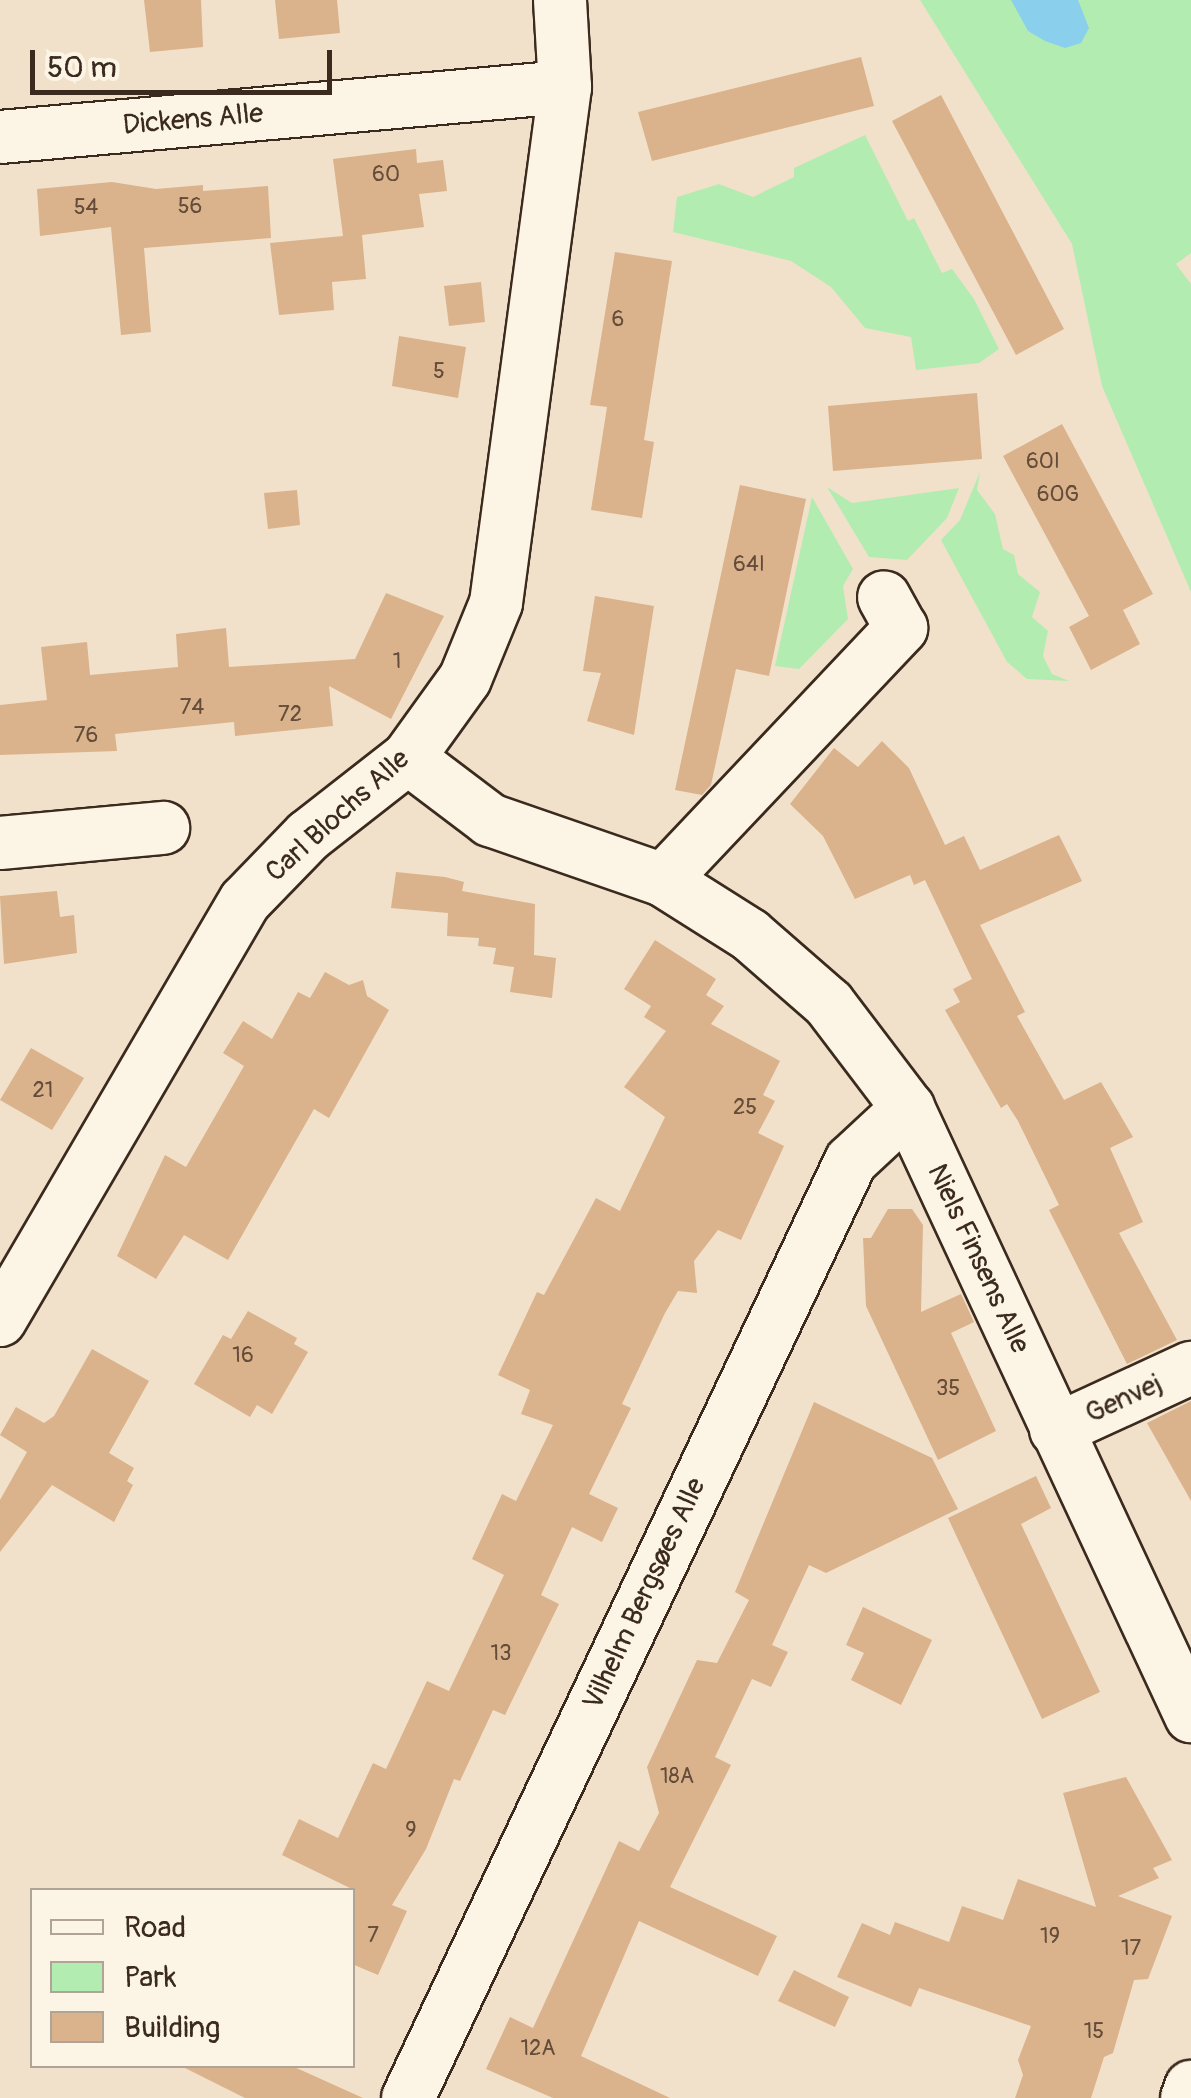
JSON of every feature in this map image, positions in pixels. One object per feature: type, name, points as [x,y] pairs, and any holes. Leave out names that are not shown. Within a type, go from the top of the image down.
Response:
[{"type":"street","name":"Carl Blochs Alle","points":[[0,1320],[245,901],[308,836],[408,758],[465,679],[496,603],[566,86],[560,0]]},
{"type":"street","name":"Dickens Alle","points":[[0,137],[566,86]]},
{"type":"street","points":[[664,880],[901,628],[884,597]]},
{"type":"street","name":"Niels Finsens Alle","points":[[408,758],[490,820],[664,880],[750,935],[829,1004],[908,1108],[1191,1716]]},
{"type":"street","points":[[0,843],[163,828]]},
{"type":"street","name":"Vilhelm Bergsøes Alle","points":[[408,2098],[851,1161],[908,1108]]},
{"type":"street","name":"Genvej","points":[[1056,1430],[1191,1368]]},
{"type":"street","points":[[1187,2098],[1191,2087]]},
{"type":"green space","points":[[920,0],[1191,0],[1191,253],[1176,264],[1191,284],[1191,592],[1102,386],[1072,244]]},
{"type":"green space","points":[[865,135],[908,221],[914,218],[942,273],[952,269],[974,299],[999,349],[979,363],[916,370],[911,337],[865,328],[831,287],[791,261],[673,232],[677,197],[719,184],[753,197],[794,177],[794,168]]},
{"type":"green space","points":[[980,472],[977,490],[995,514],[1003,549],[1014,555],[1018,574],[1040,592],[1032,617],[1048,631],[1043,656],[1052,674],[1069,681],[1027,679],[1007,662],[941,540],[960,520]]},
{"type":"green space","points":[[827,487],[852,503],[959,488],[947,518],[907,560],[869,557]]},
{"type":"green space","points":[[812,497],[853,569],[843,586],[848,619],[799,669],[775,666]]},
{"type":"water","points":[[1011,0],[1078,0],[1089,28],[1081,43],[1065,48],[1045,41],[1028,31]]},
{"type":"building","points":[[144,0],[201,0],[203,47],[150,52]]},
{"type":"building","points":[[275,0],[337,0],[340,33],[279,39]]},
{"type":"building","points":[[861,57],[874,106],[652,161],[638,112]]},
{"type":"building","points":[[941,95],[1064,329],[1016,355],[892,121]]},
{"type":"building","points":[[416,149],[417,163],[443,160],[447,191],[419,194],[424,227],[362,235],[366,279],[332,282],[334,310],[279,315],[270,243],[343,236],[333,159]]},
{"type":"building","points":[[112,182],[156,189],[203,185],[203,191],[268,186],[271,238],[144,248],[151,332],[121,335],[111,227],[40,236],[37,189]]},
{"type":"building","points":[[615,252],[672,261],[644,440],[654,442],[642,518],[591,510],[607,407],[590,405]]},
{"type":"building","points":[[481,282],[485,322],[449,326],[444,286]]},
{"type":"building","points":[[399,336],[466,347],[458,398],[392,386]]},
{"type":"building","points":[[977,393],[982,459],[833,471],[828,406]]},
{"type":"building","points":[[1062,424],[1153,594],[1123,610],[1140,644],[1091,670],[1069,627],[1089,616],[1003,456]]},
{"type":"building","points":[[740,485],[806,499],[769,676],[736,669],[711,785],[702,795],[675,790]]},
{"type":"building","points":[[297,490],[300,525],[268,529],[264,493]]},
{"type":"building","points":[[386,593],[444,616],[391,719],[329,686],[333,726],[235,736],[234,722],[115,734],[117,751],[0,755],[0,705],[47,700],[41,647],[87,642],[90,675],[178,667],[176,634],[226,628],[229,667],[355,659]]},
{"type":"building","points":[[595,596],[654,606],[634,735],[587,721],[601,673],[583,671]]},
{"type":"building","points":[[882,741],[909,768],[945,845],[964,836],[980,870],[1059,835],[1082,881],[980,925],[1025,1012],[1017,1016],[1064,1100],[1101,1082],[1133,1137],[1110,1148],[1143,1222],[1119,1233],[1177,1340],[1127,1364],[1049,1210],[1059,1205],[1018,1121],[1007,1104],[1001,1108],[945,1010],[960,1002],[953,989],[972,979],[925,880],[914,885],[910,875],[855,899],[823,836],[790,804],[834,748],[858,767]]},
{"type":"building","points":[[396,872],[445,877],[464,882],[462,891],[535,904],[534,955],[556,958],[552,998],[510,992],[514,967],[493,964],[496,948],[478,946],[479,938],[447,936],[448,913],[391,908]]},
{"type":"building","points":[[57,891],[60,917],[74,915],[77,953],[4,964],[0,896]]},
{"type":"building","points":[[655,940],[716,979],[706,995],[724,1006],[711,1024],[780,1061],[763,1095],[775,1101],[758,1133],[784,1146],[741,1240],[718,1230],[694,1261],[697,1293],[678,1291],[665,1313],[622,1404],[631,1408],[589,1494],[618,1508],[602,1542],[572,1527],[541,1595],[559,1604],[505,1715],[493,1710],[460,1781],[454,1779],[426,1849],[392,1905],[407,1911],[378,1975],[355,1965],[355,1888],[282,1855],[299,1819],[338,1838],[373,1763],[386,1769],[427,1681],[449,1691],[504,1575],[472,1559],[502,1494],[516,1501],[553,1425],[521,1414],[530,1390],[498,1375],[537,1292],[544,1295],[596,1198],[620,1211],[665,1117],[624,1087],[666,1031],[644,1017],[651,1006],[624,989]]},
{"type":"building","points":[[325,972],[349,985],[363,980],[367,996],[389,1010],[329,1118],[314,1109],[228,1260],[184,1235],[156,1279],[117,1256],[165,1155],[186,1167],[244,1066],[223,1053],[243,1021],[272,1039],[298,992],[310,998]]},
{"type":"building","points":[[31,1048],[84,1078],[52,1130],[0,1100]]},
{"type":"building","points":[[888,1209],[912,1209],[923,1225],[921,1312],[961,1294],[974,1322],[951,1333],[996,1431],[938,1460],[866,1306],[863,1238],[871,1238]]},
{"type":"building","points":[[248,1311],[297,1338],[294,1344],[308,1352],[272,1414],[257,1405],[250,1417],[194,1384],[223,1335],[231,1339]]},
{"type":"building","points":[[92,1349],[149,1381],[109,1453],[134,1468],[127,1481],[133,1485],[114,1522],[52,1485],[0,1552],[0,1500],[27,1452],[0,1435],[16,1407],[44,1423],[54,1416]]},
{"type":"building","points":[[1191,1401],[1191,1501],[1147,1423]]},
{"type":"building","points":[[814,1402],[932,1458],[958,1509],[826,1573],[809,1565],[772,1645],[788,1652],[771,1687],[752,1679],[715,1757],[731,1765],[670,1887],[777,1936],[758,1976],[639,1921],[581,2056],[670,2098],[553,2098],[486,2069],[510,2017],[533,2028],[619,1841],[639,1851],[659,1813],[647,1767],[697,1660],[717,1663],[749,1600],[735,1592]]},
{"type":"building","points":[[1036,1476],[1051,1508],[1021,1524],[1100,1692],[1042,1719],[948,1518]]},
{"type":"building","points":[[863,1607],[932,1640],[901,1705],[851,1680],[864,1653],[846,1645]]},
{"type":"building","points":[[1126,1777],[1172,1860],[1153,1868],[1159,1878],[1118,1896],[1172,1916],[1148,1979],[1134,1980],[1113,2053],[1104,2057],[1091,2098],[1015,2098],[1023,2075],[1018,2060],[1031,2026],[919,1988],[911,2007],[837,1977],[862,1923],[890,1935],[895,1922],[949,1942],[962,1906],[1003,1920],[1018,1879],[1096,1907],[1063,1793]]},
{"type":"building","points":[[794,1970],[849,1997],[835,2027],[778,2001]]},
{"type":"building","points":[[185,2068],[296,2068],[363,2098],[245,2098]]}]
